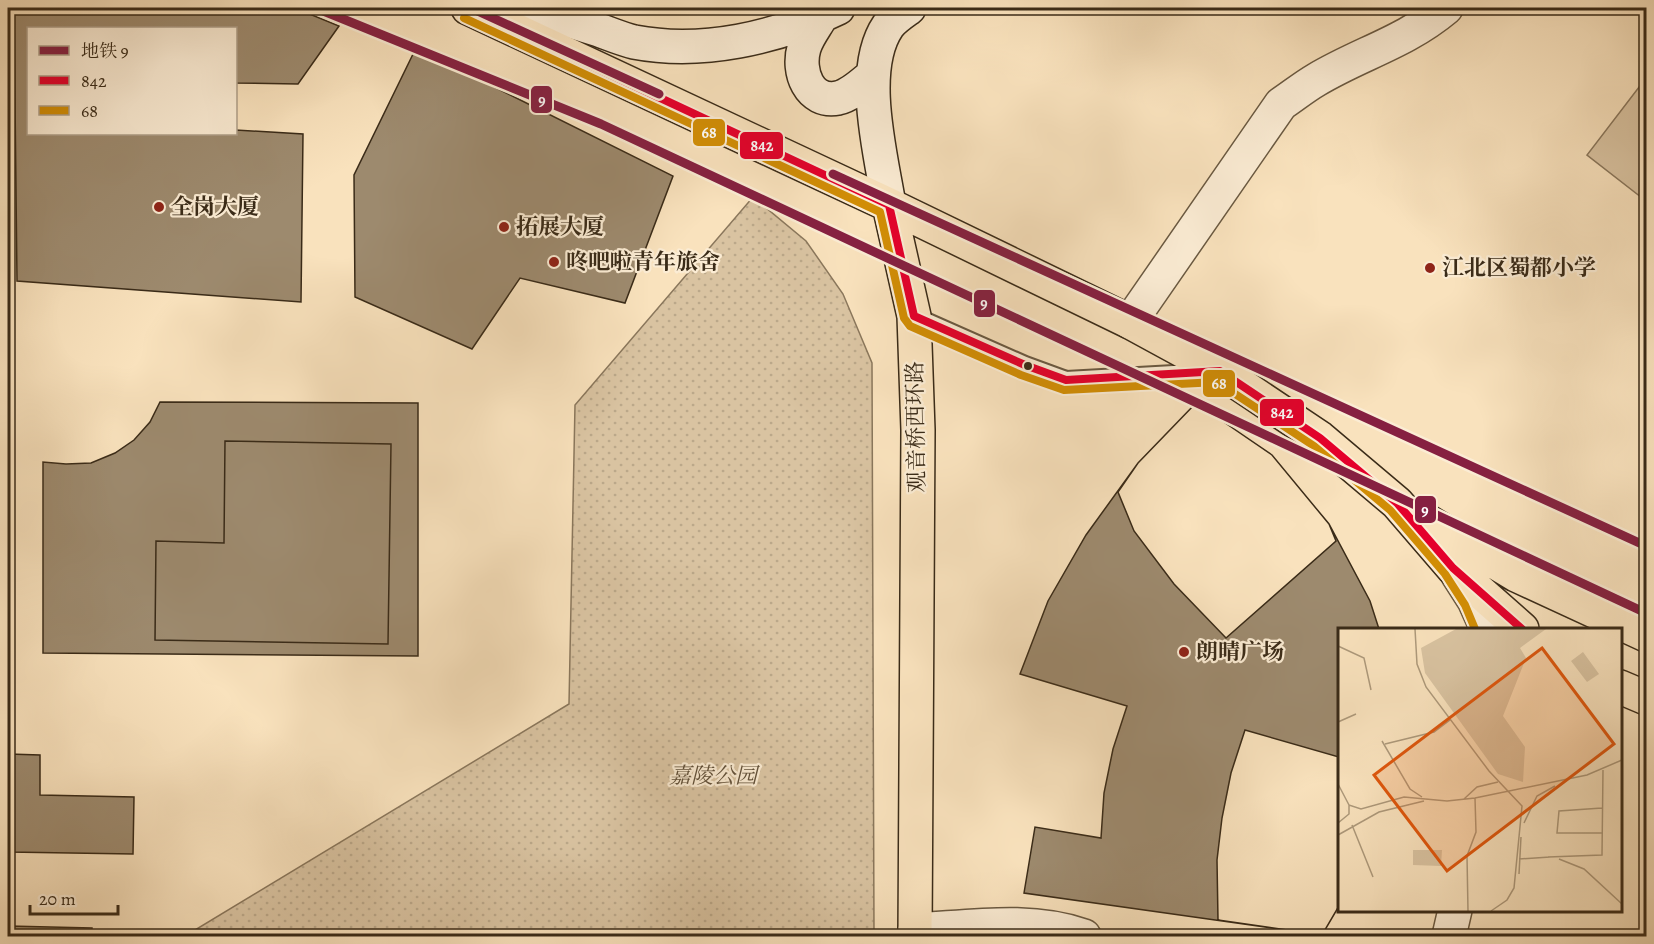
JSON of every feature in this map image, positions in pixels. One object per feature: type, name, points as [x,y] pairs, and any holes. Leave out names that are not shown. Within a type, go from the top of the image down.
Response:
[{"type":"main road","points":[[468,8],[889,205],[1130,322],[1220,371],[1320,438],[1397,503],[1516,575],[1647,635]]},
{"type":"main road","name":"观音桥西环路","points":[[889,205],[914,316],[918,430],[915,933]]},
{"type":"main road","points":[[1397,503],[1453,568],[1521,628]]},
{"type":"main road","points":[[1621,687],[1647,698]]},
{"type":"street","points":[[529,8],[634,42],[693,47],[730,42],[774,32],[830,11]]},
{"type":"street","points":[[889,205],[873,100],[873,75],[877,47],[888,24],[909,8]]},
{"type":"street","points":[[1130,322],[1281,104],[1316,80],[1404,37],[1431,21],[1446,8]]},
{"type":"street","points":[[830,11],[804,46],[801,63],[804,81],[812,91],[826,99],[840,98],[873,75]]},
{"type":"street","points":[[1453,568],[1474,600],[1487,628]]},
{"type":"street","points":[[1449,936],[1455,911]]},
{"type":"street","points":[[915,933],[1035,925],[1084,936]]},
{"type":"lane","points":[[914,316],[1025,365],[1066,380],[1220,371]]},
{"type":"green space","points":[[1646,78],[1646,201],[1587,155]]},
{"type":"green space","name":"嘉陵公园","points":[[753,197],[806,241],[843,294],[872,363],[874,936],[185,936],[569,704],[575,405]]},
{"type":"building","name":"全岗大厦","points":[[14,8],[295,8],[339,26],[298,84],[237,83],[237,27],[27,27],[27,135],[237,135],[237,130],[303,134],[301,302],[17,281]]},
{"type":"building","name":"拓展大厦","points":[[416,48],[673,176],[625,303],[520,278],[472,349],[355,297],[354,175]]},
{"type":"building","points":[[160,402],[418,403],[418,656],[43,653],[43,462],[91,463],[115,453],[134,440],[150,422]],"holes":[[[225,441],[391,444],[388,644],[155,640],[156,541],[224,543]]]},
{"type":"building","name":"朗晴广场","points":[[1196,403],[1272,455],[1329,524],[1370,601],[1379,628],[1338,628],[1338,908],[1322,935],[1024,893],[1035,827],[1101,838],[1104,793],[1113,749],[1127,706],[1020,674],[1048,601],[1086,535],[1138,463]]},
{"type":"building","points":[[1196,403],[1272,455],[1329,524],[1336,541],[1226,638],[1174,584],[1134,531],[1118,492],[1138,463]]},
{"type":"building","points":[[225,441],[391,444],[388,644],[155,640],[156,541],[224,543]]},
{"type":"building","points":[[1245,730],[1338,757],[1338,908],[1322,935],[1218,920],[1217,860],[1231,773]]},
{"type":"building","points":[[8,754],[40,755],[40,795],[134,797],[133,854],[8,852]]},
{"type":"building","points":[[8,926],[92,928],[92,936],[8,936]]},
{"type":"metro line","name":"9","points":[[316,8],[601,124],[1646,613]]},
{"type":"metro line","name":"9","points":[[471,8],[659,94]]},
{"type":"metro line","name":"9","points":[[833,174],[1646,546]]},
{"type":"transit line","name":"842","points":[[468,8],[889,205],[914,316],[1025,365],[1066,380],[1220,371],[1320,438],[1397,503],[1453,568],[1521,628]]},
{"type":"transit line","name":"68","points":[[464,18],[880,212],[904,318],[910,326],[1021,375],[1064,390],[1217,382],[1314,446],[1390,510],[1445,574],[1465,605],[1475,628]]},
{"type":"place","name":"全岗大厦","points":[[159,207]]},
{"type":"place","name":"拓展大厦","points":[[504,227]]},
{"type":"place","name":"咚吧啦青年旅舍","points":[[554,262]]},
{"type":"place","name":"江北区蜀都小学","points":[[1430,268]]},
{"type":"place","name":"朗晴广场","points":[[1184,652]]}]
